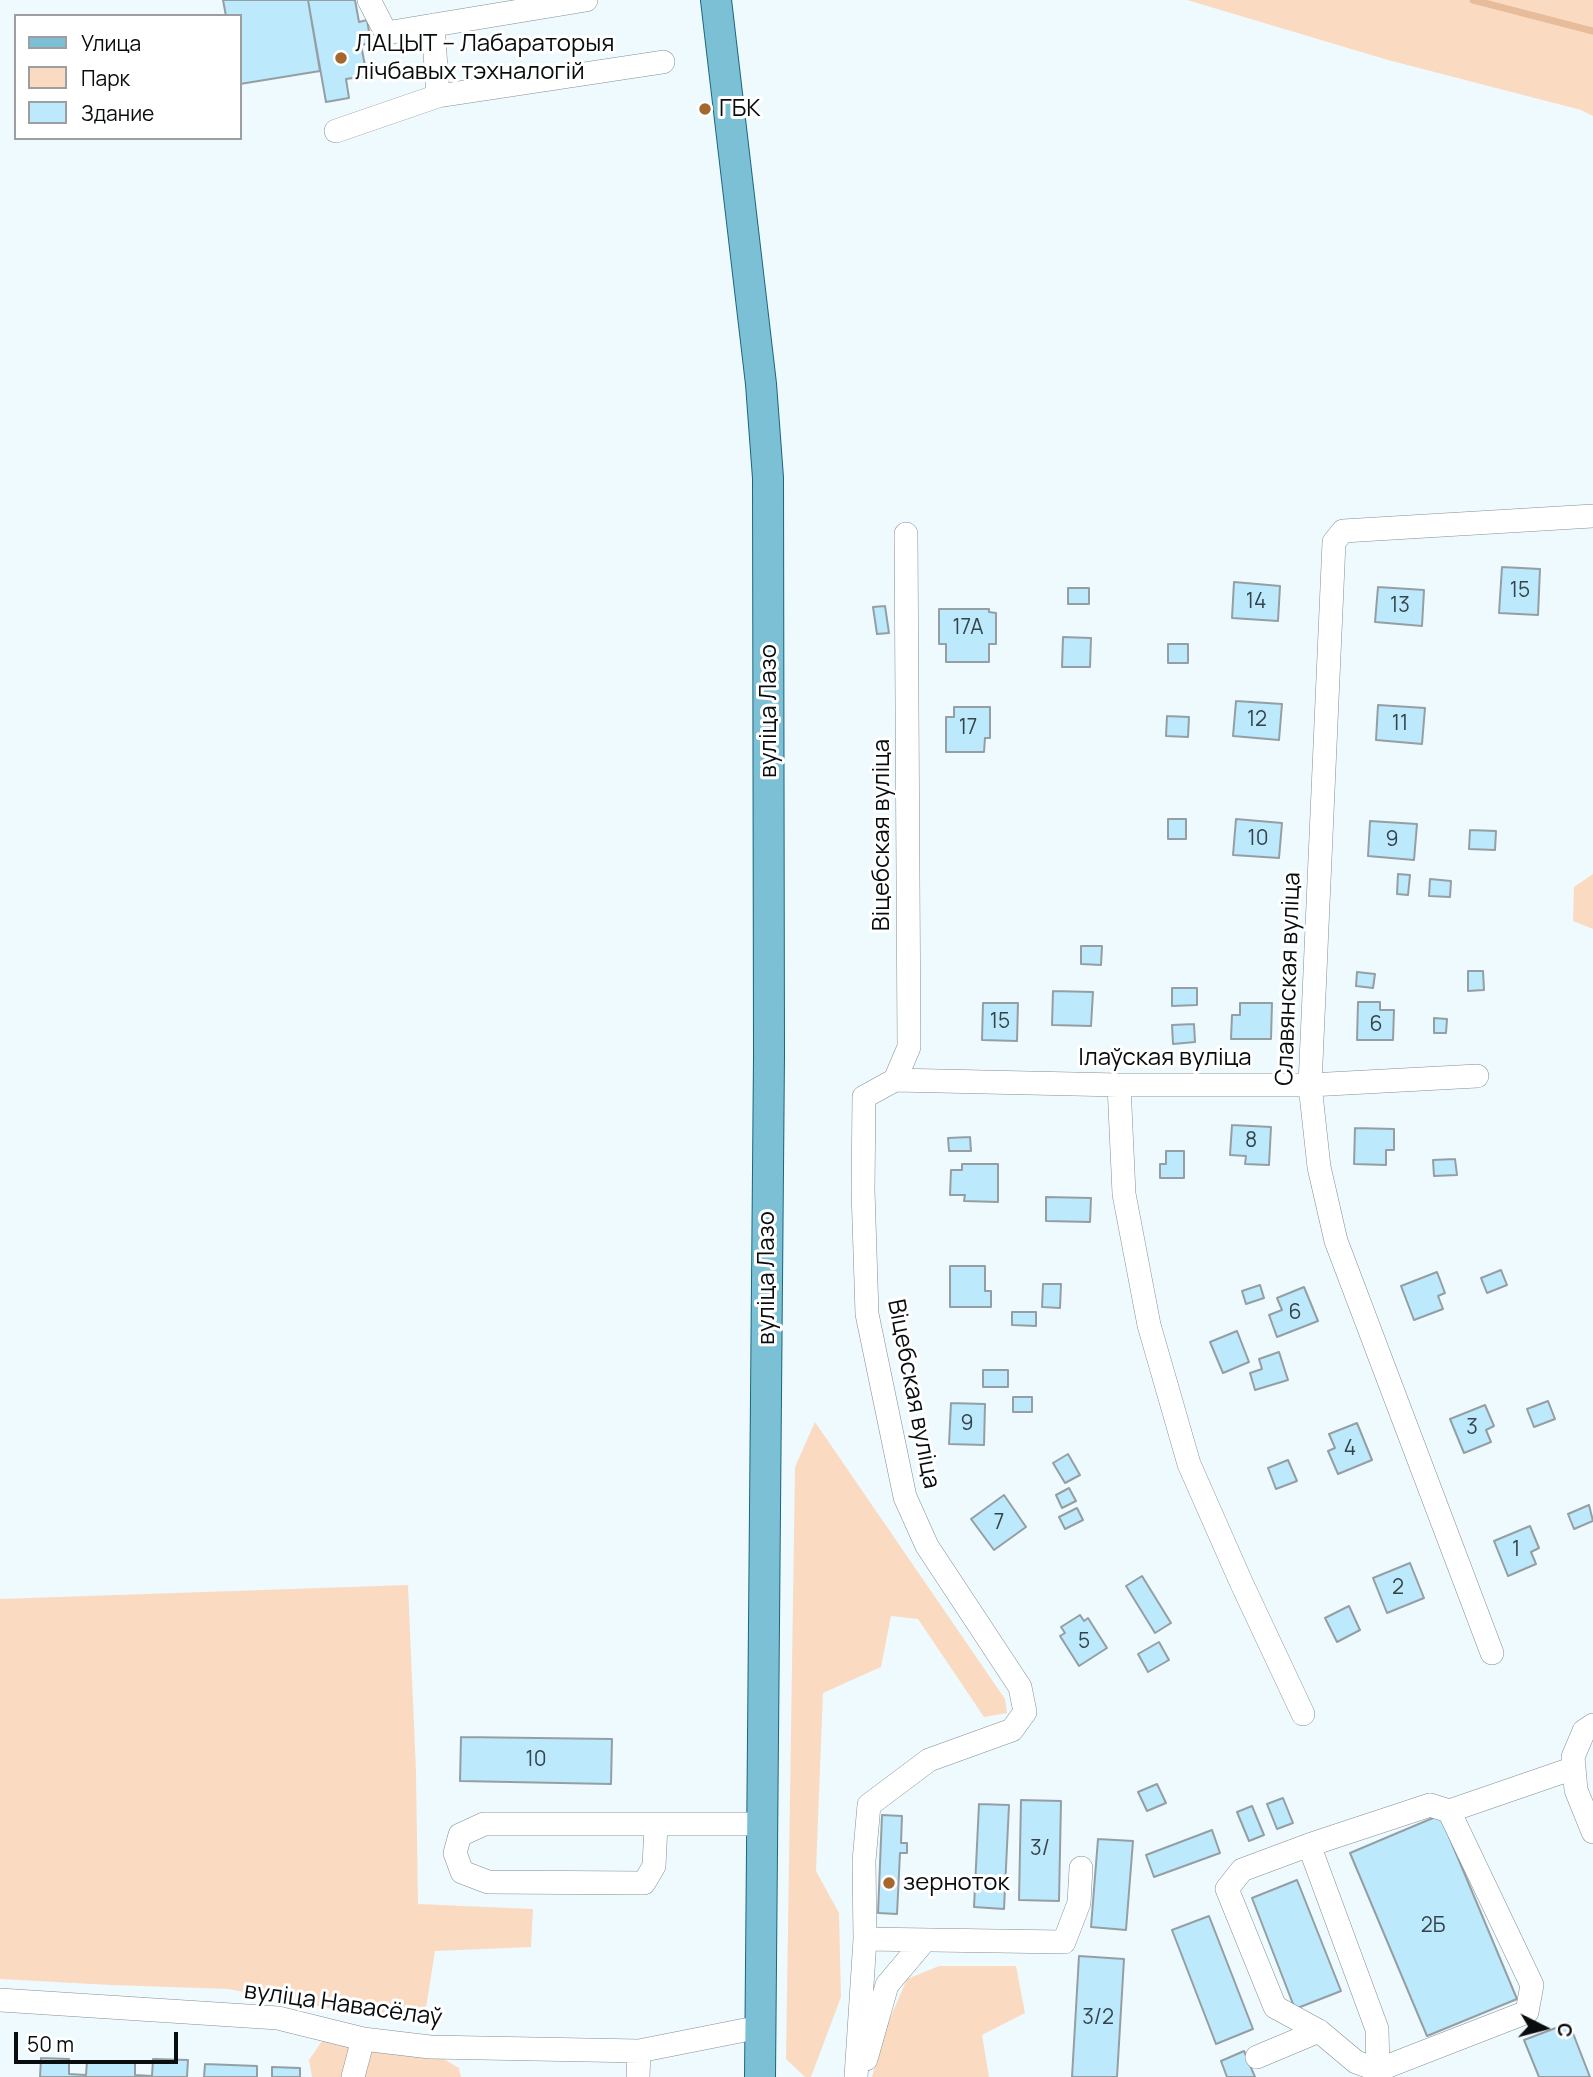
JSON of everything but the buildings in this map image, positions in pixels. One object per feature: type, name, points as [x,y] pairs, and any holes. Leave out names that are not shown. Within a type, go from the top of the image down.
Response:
[{"type":"main road","name":"вуліца Лазо","points":[[716,0],[761,384],[768,478],[769,1069],[760,2077]]},
{"type":"street","points":[[369,0],[386,33],[586,0]]},
{"type":"street","points":[[433,25],[438,96]]},
{"type":"street","points":[[337,131],[438,96],[663,62]]},
{"type":"street","name":"Славянская вуліца","points":[[1492,1653],[1336,1241],[1319,1167],[1310,1085],[1334,541],[1343,531],[1593,516]]},
{"type":"street","name":"Віцебская вуліца","points":[[856,2077],[865,1940],[864,1861],[869,1805],[929,1760],[1012,1730],[1025,1712],[1020,1687],[927,1546],[905,1497],[867,1314],[863,1190],[864,1097],[894,1080],[909,1047],[905,534]]},
{"type":"street","name":"Ілаўская вуліца","points":[[894,1080],[1119,1085],[1310,1085],[1477,1076]]},
{"type":"street","points":[[1119,1085],[1124,1194],[1149,1325],[1189,1464],[1303,1714]]},
{"type":"street","points":[[1593,1725],[1584,1731],[1573,1757],[1576,1790],[1593,1832]]},
{"type":"street","points":[[1379,2074],[1356,2062],[1319,2031],[1275,2007],[1227,1889],[1242,1870],[1309,1845],[1430,1805],[1449,1811],[1574,1768]]},
{"type":"street","points":[[1379,2074],[1527,2011],[1532,1985],[1449,1811]]},
{"type":"street","points":[[656,1825],[654,1866],[644,1883],[488,1882],[462,1872],[455,1853],[460,1835],[484,1825],[763,1824]]},
{"type":"street","points":[[1309,1845],[1377,2029],[1379,2074]]},
{"type":"street","points":[[865,1940],[1064,1942],[1079,1903],[1081,1868]]},
{"type":"street","points":[[856,2077],[867,2057],[887,1985],[925,1940]]},
{"type":"street","name":"вуліца Навасёлаў","points":[[0,2000],[278,2018],[363,2039],[430,2047],[639,2051],[760,2027]]},
{"type":"street","points":[[1257,2057],[1319,2031]]},
{"type":"street","points":[[352,2077],[363,2039]]},
{"type":"street","points":[[638,2077],[639,2051]]},
{"type":"green space","points":[[1187,0],[1593,0],[1593,116],[1581,110],[1388,60]]},
{"type":"green space","points":[[1593,874],[1593,929],[1573,921],[1574,887]]},
{"type":"green space","points":[[815,1422],[1005,1699],[1007,1713],[984,1717],[918,1619],[891,1616],[881,1667],[823,1693],[816,1871],[839,1913],[841,1997],[811,2077],[805,2077],[786,2059],[795,1467]]},
{"type":"green space","points":[[408,1585],[416,1771],[418,1904],[533,1909],[531,1947],[435,1951],[424,2020],[349,2012],[228,1989],[0,1979],[0,1599]]},
{"type":"green space","points":[[939,1966],[1016,1966],[1025,2013],[982,2035],[989,2077],[872,2077],[882,2037],[907,1979]]},
{"type":"green space","points":[[322,2041],[437,2055],[459,2068],[461,2077],[312,2077],[309,2060]]},
{"type":"waterway","points":[[1473,0],[1593,31]]},
{"type":"place","name":"ЛАЦЫТ -- Лабараторыя лічбавых тэхналогій","points":[[341,58]]},
{"type":"place","name":"ГБК","points":[[705,109]]},
{"type":"place","name":"зерноток","points":[[889,1883]]}]
